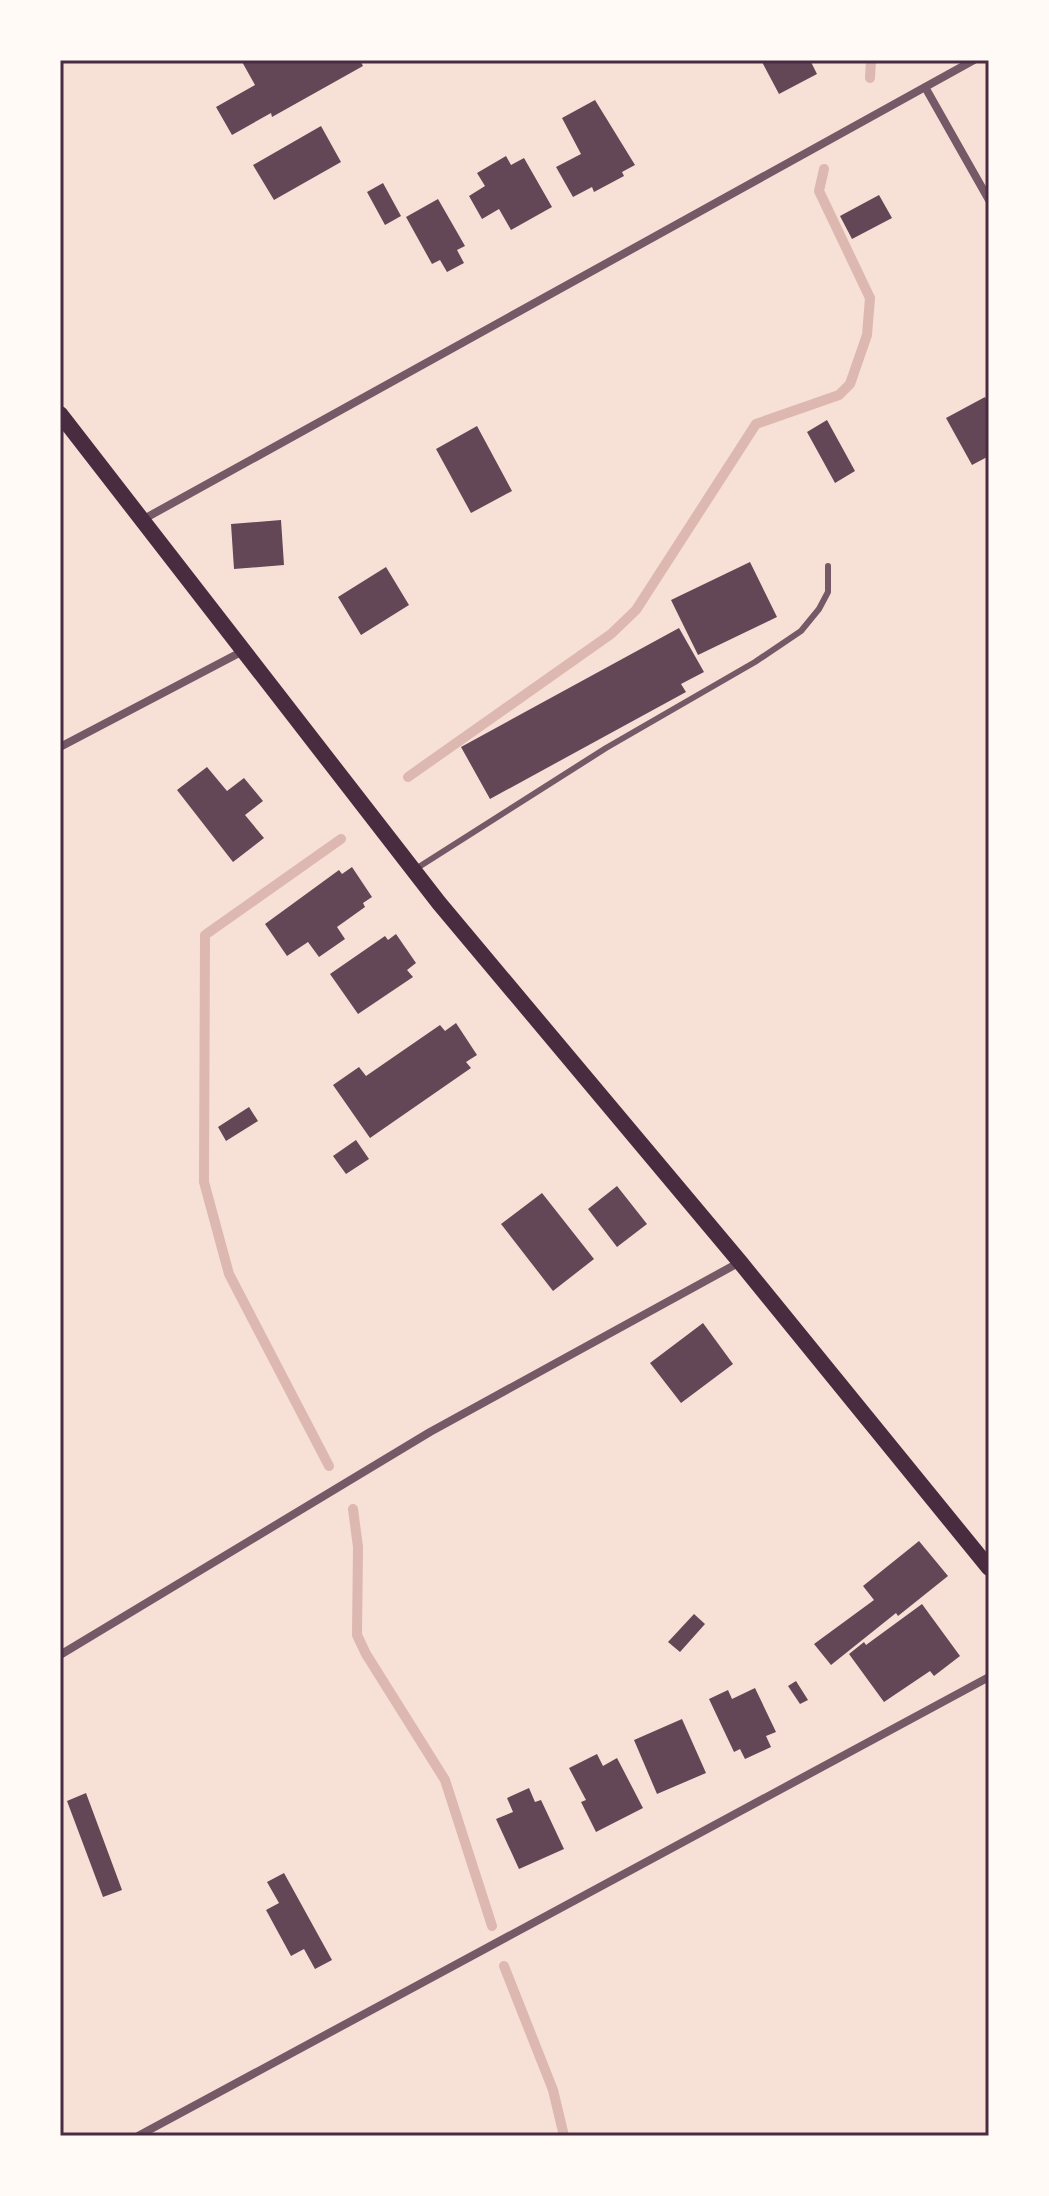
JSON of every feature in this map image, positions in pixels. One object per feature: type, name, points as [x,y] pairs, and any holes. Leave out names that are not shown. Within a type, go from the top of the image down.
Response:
[{"type":"main road","points":[[60,414],[414,870],[989,1568]]},
{"type":"street","points":[[141,520],[974,60]]},
{"type":"street","points":[[925,87],[989,200]]},
{"type":"street","points":[[60,747],[243,651]]},
{"type":"street","points":[[60,1655],[430,1432],[740,1262]]},
{"type":"street","points":[[138,2136],[989,1677]]},
{"type":"lane","points":[[414,870],[606,748],[755,662],[801,631],[828,592],[828,566]]},
{"type":"building","points":[[241,60],[360,60],[363,66],[272,117],[271,113],[232,135],[216,107],[255,85]]},
{"type":"building","points":[[761,60],[810,60],[817,74],[779,94]]},
{"type":"building","points":[[595,100],[635,165],[622,172],[624,176],[594,192],[592,187],[573,197],[556,167],[581,154],[562,118]]},
{"type":"building","points":[[321,126],[341,162],[274,200],[253,165]]},
{"type":"building","points":[[506,156],[511,165],[524,158],[552,207],[511,230],[499,209],[482,219],[469,196],[485,186],[477,173]]},
{"type":"building","points":[[383,183],[401,216],[385,225],[367,192]]},
{"type":"building","points":[[879,195],[892,218],[852,239],[840,216]]},
{"type":"building","points":[[438,199],[465,246],[457,250],[464,263],[447,272],[440,260],[432,264],[406,217]]},
{"type":"building","points":[[985,397],[989,405],[989,456],[972,465],[946,418]]},
{"type":"building","points":[[827,420],[855,471],[835,483],[807,432]]},
{"type":"building","points":[[477,426],[512,491],[471,513],[436,449]]},
{"type":"building","points":[[281,520],[284,565],[234,569],[231,524]]},
{"type":"building","points":[[750,562],[777,617],[698,655],[671,600]]},
{"type":"building","points":[[386,567],[409,605],[361,635],[338,597]]},
{"type":"building","points":[[679,628],[704,672],[681,684],[686,692],[490,799],[461,747]]},
{"type":"building","points":[[207,767],[227,791],[244,778],[263,801],[245,815],[264,838],[233,862],[177,790]]},
{"type":"building","points":[[352,867],[372,897],[363,903],[365,907],[337,927],[345,939],[319,957],[308,942],[287,956],[265,924],[339,870],[342,874]]},
{"type":"building","points":[[396,934],[416,963],[407,970],[413,977],[358,1014],[330,974],[385,936],[388,940]]},
{"type":"building","points":[[456,1023],[477,1055],[466,1062],[471,1068],[370,1138],[333,1085],[359,1067],[366,1076],[440,1025],[445,1031]]},
{"type":"building","points":[[249,1107],[258,1121],[226,1141],[218,1127]]},
{"type":"building","points":[[356,1140],[369,1159],[346,1174],[333,1156]]},
{"type":"building","points":[[617,1186],[647,1224],[617,1247],[588,1209]]},
{"type":"building","points":[[542,1193],[594,1259],[553,1291],[501,1224]]},
{"type":"building","points":[[703,1323],[733,1364],[681,1403],[650,1363]]},
{"type":"building","points":[[919,1541],[948,1576],[831,1665],[814,1644],[874,1600],[863,1586]]},
{"type":"building","points":[[922,1604],[960,1656],[934,1676],[930,1671],[884,1702],[849,1654]]},
{"type":"building","points":[[694,1614],[705,1624],[680,1652],[668,1642]]},
{"type":"building","points":[[796,1681],[808,1700],[800,1704],[788,1686]]},
{"type":"building","points":[[755,1688],[776,1732],[766,1736],[771,1747],[745,1759],[740,1749],[734,1752],[709,1699],[728,1690],[732,1699]]},
{"type":"building","points":[[682,1719],[706,1773],[657,1794],[634,1740]]},
{"type":"building","points":[[597,1754],[603,1766],[617,1758],[643,1808],[596,1832],[581,1802],[586,1800],[569,1768]]},
{"type":"building","points":[[529,1788],[535,1802],[541,1800],[564,1849],[519,1869],[496,1819],[513,1812],[507,1798]]},
{"type":"building","points":[[86,1793],[122,1890],[103,1897],[67,1801]]},
{"type":"building","points":[[284,1873],[332,1960],[315,1969],[304,1949],[291,1956],[266,1910],[279,1903],[267,1882]]},
{"type":"waterway","points":[[870,78],[871,60]]},
{"type":"waterway","points":[[408,777],[611,634],[636,610],[756,424],[839,395],[850,384],[867,335],[870,298],[819,191],[824,169]]},
{"type":"waterway","points":[[329,1466],[229,1274],[204,1182],[205,935],[341,839]]},
{"type":"waterway","points":[[353,1509],[358,1547],[357,1635],[445,1780],[492,1926]]},
{"type":"waterway","points":[[504,1966],[553,2090],[564,2136]]}]
